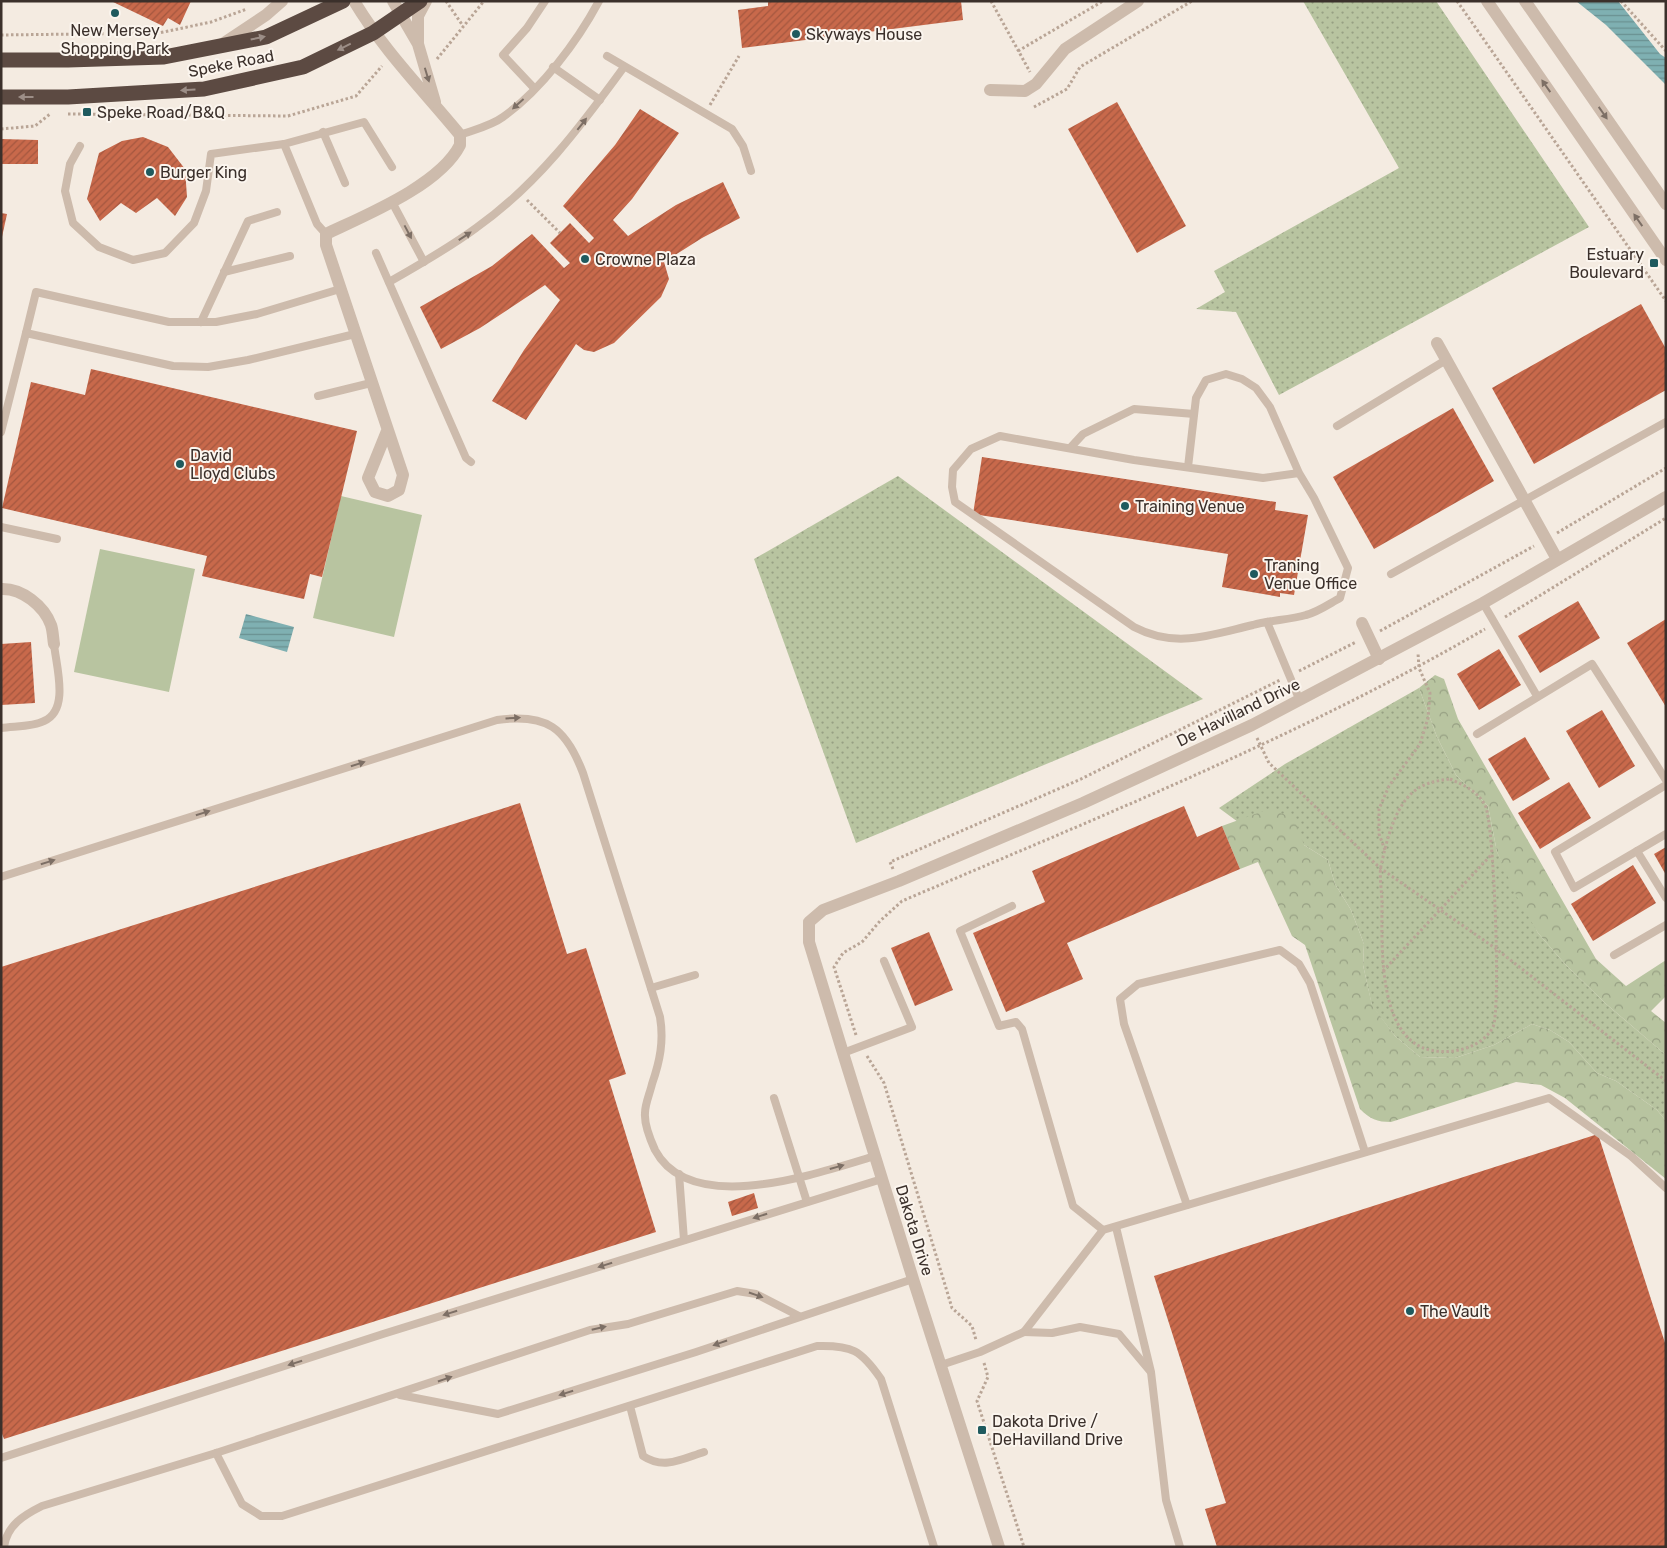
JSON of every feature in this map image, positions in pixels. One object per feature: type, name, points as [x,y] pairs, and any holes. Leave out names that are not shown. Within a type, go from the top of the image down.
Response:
[{"type":"highway","name":"Speke Road","points":[[1,60],[164,57],[266,37],[343,1]]},
{"type":"highway","name":"Speke Road","points":[[1,97],[68,97],[204,89],[303,67],[373,32],[420,1]]},
{"type":"street","points":[[218,46],[266,15],[282,1]]},
{"type":"street","points":[[354,1],[392,58],[460,135],[460,145],[446,166],[392,202],[326,234],[326,245],[387,431]]},
{"type":"street","points":[[392,1],[418,44],[437,107]]},
{"type":"street","points":[[418,44],[418,16],[426,1]]},
{"type":"street","points":[[990,90],[1025,91],[1036,84],[1065,49],[1138,1]]},
{"type":"street","points":[[1488,1],[1666,260]]},
{"type":"street","points":[[1525,1],[1666,204]]},
{"type":"street","points":[[1437,343],[1557,559]]},
{"type":"street","name":"De Havilland Drive","points":[[809,922],[823,910],[899,881],[1064,810],[1252,725],[1483,603],[1666,497]]},
{"type":"street","points":[[1,589],[26,596],[39,607],[50,624],[54,644]]},
{"type":"street","points":[[1362,623],[1379,659]]},
{"type":"street","name":"Dakota Drive","points":[[809,922],[809,942],[843,1054],[999,1547]]},
{"type":"lane","points":[[534,88],[503,55],[527,28],[545,1]]},
{"type":"lane","points":[[460,135],[501,118],[534,88],[571,45],[599,1]]},
{"type":"lane","points":[[607,56],[706,112],[732,129],[743,146],[751,171]]},
{"type":"lane","points":[[389,282],[477,228],[520,192],[566,144],[624,66]]},
{"type":"lane","points":[[553,67],[600,100]]},
{"type":"lane","points":[[80,146],[70,164],[65,191],[74,223],[99,247],[133,260],[165,253],[194,224],[206,191],[211,154],[284,144],[364,122],[392,167]]},
{"type":"lane","points":[[323,132],[345,184]]},
{"type":"lane","points":[[284,144],[316,224],[326,234]]},
{"type":"lane","points":[[392,202],[424,262]]},
{"type":"lane","points":[[201,322],[248,222],[277,212]]},
{"type":"lane","points":[[376,253],[466,458],[471,462]]},
{"type":"lane","points":[[224,272],[290,256]]},
{"type":"lane","points":[[1,432],[36,292],[169,322],[216,322],[258,314],[340,289]]},
{"type":"lane","points":[[26,333],[173,366],[208,367],[248,360],[355,334]]},
{"type":"lane","points":[[1337,426],[1446,360]]},
{"type":"lane","points":[[1188,468],[1196,398],[1206,380],[1226,374],[1242,379],[1256,388],[1270,407],[1299,473],[1314,498],[1348,568],[1340,598],[1307,615],[1267,622],[1206,637],[1172,639],[1152,637],[1134,628],[955,502],[952,486],[953,470],[971,449],[1000,436],[1188,468],[1264,478],[1299,473]]},
{"type":"lane","points":[[318,396],[371,383]]},
{"type":"lane","points":[[1071,447],[1084,434],[1134,409],[1194,414]]},
{"type":"lane","points":[[1391,574],[1666,422]]},
{"type":"lane","points":[[1,526],[57,540]]},
{"type":"lane","points":[[1483,603],[1537,696]]},
{"type":"lane","points":[[1267,622],[1300,701]]},
{"type":"lane","points":[[1,728],[44,722],[55,713],[60,701],[54,644]]},
{"type":"lane","points":[[1477,734],[1592,664],[1666,780]]},
{"type":"lane","points":[[1,876],[498,720],[531,718],[547,723],[562,734],[574,748],[651,988],[663,1034],[661,1052],[645,1114],[647,1127],[659,1157],[679,1174],[708,1186],[730,1188],[799,1176],[875,1156]]},
{"type":"lane","points":[[1666,785],[1555,852],[1574,888],[1666,834]]},
{"type":"lane","points":[[1637,851],[1666,898]]},
{"type":"lane","points":[[1012,906],[960,931],[999,1026],[1016,1022],[1022,1029],[1072,1206],[1103,1230]]},
{"type":"lane","points":[[1614,955],[1666,925]]},
{"type":"lane","points":[[1187,1205],[1124,1024],[1120,999],[1138,984],[1280,950],[1299,964],[1310,983],[1365,1152]]},
{"type":"lane","points":[[843,1054],[912,1027],[884,961]]},
{"type":"lane","points":[[651,988],[695,975]]},
{"type":"lane","points":[[774,1098],[807,1202]]},
{"type":"lane","points":[[1024,1332],[1103,1230],[1549,1098],[1631,1156],[1666,1188]]},
{"type":"lane","points":[[679,1174],[684,1240]]},
{"type":"lane","points":[[1,1458],[684,1240],[882,1179]]},
{"type":"lane","points":[[1116,1227],[1151,1372],[1166,1500],[1180,1547]]},
{"type":"lane","points":[[399,1394],[498,1414],[696,1352],[913,1279]]},
{"type":"lane","points":[[4,1547],[5,1536],[19,1518],[42,1506],[216,1453],[590,1330],[628,1324],[737,1291],[756,1294],[800,1316]]},
{"type":"lane","points":[[941,1364],[980,1352],[1024,1332],[1052,1333],[1080,1327],[1119,1334],[1151,1372]]},
{"type":"lane","points":[[216,1453],[242,1504],[261,1516],[282,1516],[817,1346],[842,1345],[867,1359],[881,1378],[934,1547]]},
{"type":"lane","points":[[630,1406],[643,1456],[651,1461],[667,1464],[704,1452]]},
{"type":"path","points":[[446,1],[463,26]]},
{"type":"path","points":[[990,1],[1045,101]]},
{"type":"path","points":[[1018,51],[1104,1]]},
{"type":"path","points":[[1034,107],[1067,89],[1080,67],[1192,1]]},
{"type":"path","points":[[1456,1],[1666,301]]},
{"type":"path","points":[[1621,1],[1666,51]]},
{"type":"path","points":[[1,35],[159,33],[211,22],[253,7]]},
{"type":"path","points":[[706,112],[739,56]]},
{"type":"path","points":[[520,192],[560,233]]},
{"type":"path","points":[[1386,851],[1379,834],[1378,809],[1389,786],[1420,744],[1428,718],[1430,693],[1419,668],[1416,639]]},
{"type":"path","points":[[1252,725],[1269,763],[1380,868],[1495,948],[1666,1080]]},
{"type":"path","points":[[1450,779],[1469,787],[1486,806],[1492,853],[1497,979],[1494,1025],[1486,1036],[1474,1046],[1457,1051],[1429,1050],[1410,1039],[1395,1019],[1382,971],[1380,868],[1386,851],[1398,812],[1411,794],[1429,782],[1450,779]]},
{"type":"path","points":[[1382,971],[1492,853]]},
{"type":"path","points":[[902,901],[880,921],[862,942],[843,953],[834,967],[862,1048],[884,1083],[952,1308],[972,1326],[988,1377],[977,1401],[1024,1547]]},
{"type":"green space","points":[[1303,1],[1436,1],[1589,227],[1279,395],[1236,312],[1196,309],[1225,292],[1214,271],[1399,168]]},
{"type":"green space","points":[[898,476],[1203,699],[856,843],[754,559]]},
{"type":"green space","points":[[341,496],[422,515],[394,637],[313,618]]},
{"type":"green space","points":[[100,549],[195,569],[169,692],[74,672]]},
{"type":"green space","points":[[1435,675],[1444,679],[1458,719],[1596,959],[1626,986],[1666,960],[1666,996],[1651,1011],[1666,1023],[1666,1055],[1605,1003],[1565,964],[1538,933],[1517,897],[1497,852],[1488,806],[1456,775],[1437,737],[1419,688]]},
{"type":"green space","points":[[1419,688],[1437,737],[1456,775],[1488,806],[1497,852],[1538,933],[1565,964],[1605,1003],[1666,1055],[1666,1121],[1657,1110],[1616,1081],[1597,1073],[1569,1042],[1550,1030],[1532,1024],[1494,1045],[1455,1058],[1420,1057],[1395,1036],[1372,1006],[1363,965],[1364,944],[1351,910],[1335,884],[1328,860],[1304,845],[1246,819],[1238,822],[1219,808],[1285,764]]},
{"type":"green space","points":[[1269,809],[1294,818],[1304,845],[1328,860],[1335,884],[1351,910],[1364,944],[1363,965],[1372,1005],[1395,1036],[1420,1057],[1455,1058],[1494,1045],[1532,1024],[1550,1030],[1569,1042],[1597,1073],[1616,1081],[1657,1110],[1666,1121],[1666,1179],[1565,1098],[1541,1085],[1516,1082],[1391,1122],[1371,1118],[1360,1109],[1305,945],[1292,936],[1258,862],[1240,869],[1222,826]]},
{"type":"water","points":[[1576,1],[1618,1],[1660,54],[1666,58],[1666,85],[1606,25]]},
{"type":"water","points":[[246,614],[294,627],[287,652],[239,638]]},
{"type":"building","points":[[111,1],[191,1],[180,25],[168,18],[163,26]]},
{"type":"building","name":"Skyways House","points":[[768,1],[961,1],[963,20],[742,48],[738,10],[768,6]]},
{"type":"building","points":[[1117,102],[1186,226],[1137,253],[1068,129]]},
{"type":"building","points":[[640,109],[679,133],[632,199],[613,220],[628,236],[676,205],[723,182],[740,218],[702,238],[664,262],[669,279],[661,297],[614,343],[594,352],[584,350],[576,344],[526,420],[492,401],[524,350],[560,300],[545,285],[480,328],[441,349],[420,307],[492,266],[532,234],[564,268],[570,263],[550,243],[570,223],[589,243],[594,238],[563,206],[615,145]]},
{"type":"building","points":[[143,137],[168,147],[185,169],[187,197],[175,216],[157,198],[136,213],[121,203],[100,221],[87,199],[99,153],[122,141]]},
{"type":"building","points":[[1,139],[38,140],[38,164],[1,164]]},
{"type":"building","points":[[1,213],[7,214],[2,237],[1,237]]},
{"type":"building","points":[[1641,304],[1666,349],[1666,390],[1534,464],[1492,388]]},
{"type":"building","name":"David Lloyd Clubs","points":[[91,369],[357,431],[322,577],[310,574],[304,599],[202,576],[207,556],[2,508],[31,382],[85,395]]},
{"type":"building","points":[[1453,408],[1494,481],[1374,549],[1333,477]]},
{"type":"building","name":"Training Venue","points":[[982,457],[1276,502],[1275,510],[1308,515],[1294,595],[1280,593],[1280,597],[1222,587],[1228,554],[973,514]]},
{"type":"building","points":[[1578,601],[1600,638],[1540,673],[1518,636]]},
{"type":"building","points":[[1666,619],[1666,707],[1627,643]]},
{"type":"building","points":[[31,642],[35,703],[1,705],[1,644]]},
{"type":"building","points":[[1499,649],[1521,685],[1479,710],[1457,674]]},
{"type":"building","points":[[1602,710],[1635,766],[1599,788],[1566,731]]},
{"type":"building","points":[[1525,737],[1550,779],[1513,801],[1488,759]]},
{"type":"building","points":[[1569,782],[1591,818],[1540,849],[1518,813]]},
{"type":"building","points":[[520,803],[567,954],[586,948],[626,1074],[609,1080],[656,1232],[4,1439],[1,1431],[1,967]]},
{"type":"building","points":[[1184,806],[1197,837],[1222,826],[1240,869],[1067,943],[1083,979],[1006,1012],[973,933],[1045,902],[1032,871]]},
{"type":"building","points":[[1666,847],[1666,875],[1654,854]]},
{"type":"building","points":[[1633,865],[1656,903],[1593,941],[1571,904]]},
{"type":"building","points":[[929,932],[953,990],[915,1006],[891,948]]},
{"type":"building","name":"The Vault","points":[[1598,1134],[1666,1346],[1666,1547],[1217,1547],[1205,1509],[1226,1503],[1154,1276]]},
{"type":"building","points":[[754,1193],[758,1208],[732,1216],[728,1202]]},
{"type":"place","name":"New Mersey Shopping Park","points":[[115,13]]},
{"type":"place","name":"Skyways House","points":[[796,34]]},
{"type":"place","name":"Speke Road/B&Q","points":[[87,112]]},
{"type":"place","name":"Burger King","points":[[150,172]]},
{"type":"place","name":"Crowne Plaza","points":[[585,259]]},
{"type":"place","name":"Estuary Boulevard","points":[[1654,263]]},
{"type":"place","name":"David Lloyd Clubs","points":[[180,464]]},
{"type":"place","name":"Training Venue","points":[[1125,506]]},
{"type":"place","name":"Traning Venue Office","points":[[1254,574]]},
{"type":"place","name":"The Vault","points":[[1410,1311]]},
{"type":"place","name":"Dakota Drive / DeHavilland Drive","points":[[982,1430]]}]
